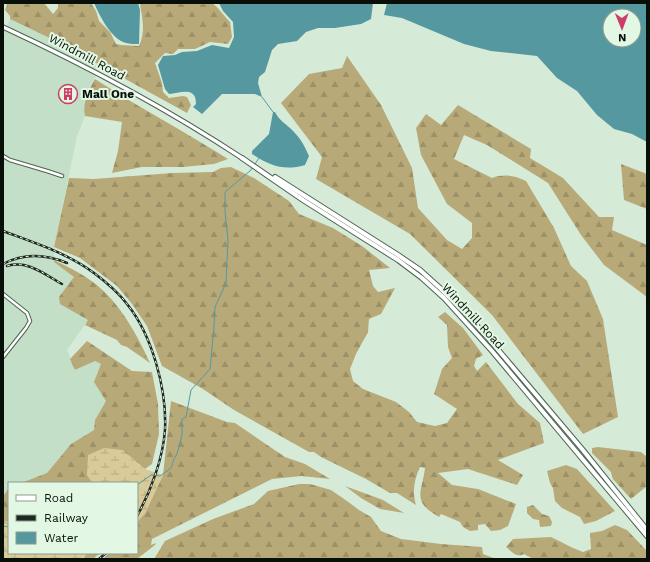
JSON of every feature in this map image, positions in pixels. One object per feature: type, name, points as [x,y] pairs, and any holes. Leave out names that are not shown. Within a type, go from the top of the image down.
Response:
[{"type":"highway","name":"Windmill Road","points":[[242,158],[304,200],[398,260],[422,278],[444,298],[492,351],[647,530]]},
{"type":"highway","name":"Windmill Road","points":[[626,507],[647,536]]},
{"type":"main road","name":"Windmill Road","points":[[3,27],[87,68],[148,101],[189,124],[242,158]]},
{"type":"street","points":[[3,156],[10,160],[62,176]]},
{"type":"street","points":[[3,294],[27,313],[29,318],[28,326],[3,357]]},
{"type":"shaded area","points":[[10,19],[60,43],[101,66],[87,93],[84,112],[85,116],[77,136],[54,247],[54,262],[75,277],[59,297],[88,320],[67,350],[75,370],[95,361],[101,364],[107,401],[95,420],[94,430],[71,444],[47,473],[24,482],[8,482],[8,489],[3,496],[3,26],[6,28]]},
{"type":"green space","points":[[6,3],[44,3],[53,14],[58,8],[58,3],[91,3],[96,11],[99,21],[110,32],[116,44],[139,46],[143,30],[140,3],[212,3],[230,22],[232,37],[228,44],[210,42],[195,49],[178,49],[173,54],[165,53],[155,63],[162,83],[163,92],[169,98],[183,96],[187,97],[191,105],[187,113],[60,43],[10,19],[10,16],[5,10],[7,5]]},
{"type":"green space","points":[[347,56],[381,105],[412,168],[418,208],[447,240],[462,249],[472,238],[472,223],[447,204],[421,155],[416,128],[426,114],[441,125],[458,105],[531,149],[530,158],[563,178],[599,217],[614,217],[612,230],[647,245],[647,297],[604,265],[581,235],[548,183],[487,145],[464,135],[454,159],[492,178],[509,176],[517,177],[526,181],[554,228],[571,266],[587,281],[603,319],[618,417],[583,434],[492,315],[410,234],[316,179],[322,157],[281,103],[309,74],[342,68]]},
{"type":"green space","points":[[95,79],[228,159],[214,164],[183,167],[142,167],[112,173],[118,151],[122,122],[85,116],[85,101]]},
{"type":"green space","points":[[621,164],[647,174],[647,209],[624,200]]},
{"type":"green space","points":[[231,167],[254,178],[289,201],[299,214],[333,228],[362,246],[390,268],[369,270],[373,286],[378,292],[395,288],[381,314],[369,319],[368,332],[350,369],[353,381],[363,389],[396,402],[409,412],[417,422],[435,426],[447,423],[457,409],[434,394],[442,369],[452,358],[448,347],[447,325],[438,317],[445,312],[463,328],[483,355],[476,359],[474,366],[477,371],[486,362],[518,404],[540,423],[544,443],[498,460],[523,475],[517,485],[468,469],[438,473],[452,485],[478,489],[516,504],[508,526],[500,530],[491,531],[485,524],[478,525],[478,530],[470,531],[463,527],[460,522],[441,514],[439,517],[430,511],[421,501],[420,496],[425,468],[420,467],[415,481],[414,495],[416,505],[397,493],[390,493],[314,452],[309,452],[234,410],[203,389],[162,366],[147,326],[117,286],[80,258],[54,247],[69,178],[94,179],[172,173],[213,172],[221,168]]},
{"type":"green space","points":[[54,260],[73,269],[103,290],[130,324],[150,363],[127,347],[121,345],[117,340],[85,325],[88,320],[60,304],[59,297],[74,277],[54,262]]},
{"type":"green space","points":[[87,341],[132,371],[152,372],[158,404],[159,434],[152,464],[145,469],[122,450],[87,475],[92,482],[24,482],[47,473],[71,444],[94,430],[95,420],[106,401],[94,382],[101,364],[95,361],[75,370],[70,359]]},
{"type":"green space","points":[[171,401],[227,422],[235,423],[285,457],[305,464],[330,479],[301,476],[272,479],[152,539],[151,545],[156,543],[155,545],[137,559],[103,559],[108,554],[138,554],[138,521],[145,513],[163,475]]},
{"type":"green space","points":[[598,447],[641,452],[647,457],[647,486],[631,499],[613,479],[611,472],[592,453],[592,448]]},
{"type":"green space","points":[[104,448],[122,450],[145,469],[163,475],[145,513],[138,521],[138,482],[92,482],[87,475],[88,455]]},
{"type":"green space","points":[[566,465],[577,469],[615,511],[596,521],[584,524],[580,517],[562,508],[555,501],[553,488],[547,471]]},
{"type":"green space","points":[[299,484],[310,484],[331,490],[371,517],[381,531],[401,539],[482,547],[483,554],[496,559],[154,559],[165,541],[213,519],[254,504],[268,491]]},
{"type":"green space","points":[[345,486],[383,500],[404,513],[380,509],[361,498]]},
{"type":"green space","points":[[8,489],[8,521],[3,521],[3,496]]},
{"type":"green space","points":[[533,505],[542,514],[549,516],[552,522],[551,526],[540,527],[539,520],[533,519],[527,513],[527,507]]},
{"type":"green space","points":[[3,521],[8,521],[8,554],[88,554],[80,559],[3,559]]},
{"type":"green space","points":[[615,525],[627,530],[646,550],[647,559],[533,559],[524,554],[517,555],[506,547],[513,539],[551,537],[583,552],[591,549],[590,533],[602,531]]},
{"type":"green space","points":[[86,554],[99,554],[93,559],[83,559]]},
{"type":"water","points":[[94,3],[138,3],[140,10],[139,44],[126,43],[116,37],[99,14]]},
{"type":"water","points":[[219,3],[373,3],[371,19],[361,24],[335,28],[318,28],[306,32],[297,41],[278,44],[272,50],[265,72],[259,77],[258,83],[262,97],[255,94],[222,94],[202,114],[193,107],[196,104],[195,98],[190,92],[169,94],[165,89],[158,65],[163,56],[197,51],[212,45],[229,48],[234,37],[233,22],[223,11]]},
{"type":"water","points":[[387,3],[647,3],[647,142],[632,134],[614,129],[597,115],[577,91],[557,78],[537,56],[491,51],[464,44],[402,18],[384,15]]},
{"type":"water","points":[[273,112],[275,112],[303,143],[309,156],[305,165],[290,168],[277,166],[265,162],[252,154],[252,151],[269,134]]},
{"type":"waterway","points":[[262,97],[273,112]]},
{"type":"waterway","points":[[255,164],[259,158]]},
{"type":"waterway","points":[[138,484],[151,475],[160,476],[171,468],[177,454],[182,435],[182,419],[186,417],[191,390],[210,369],[215,307],[226,283],[228,240],[225,212],[225,192],[251,170],[253,166]]},
{"type":"waterway","points":[[3,526],[8,527]]},
{"type":"railway","points":[[3,231],[62,254],[94,273],[112,287],[136,317],[144,331],[151,347],[160,380],[165,414],[165,430],[162,452],[156,474],[138,514]]},
{"type":"railway","points":[[3,264],[11,260],[27,256],[43,256],[67,263]]},
{"type":"railway","points":[[7,266],[29,266],[62,284]]},
{"type":"railway","points":[[99,559],[105,554]]},
{"type":"place","name":"Mall One","points":[[68,94]]}]
